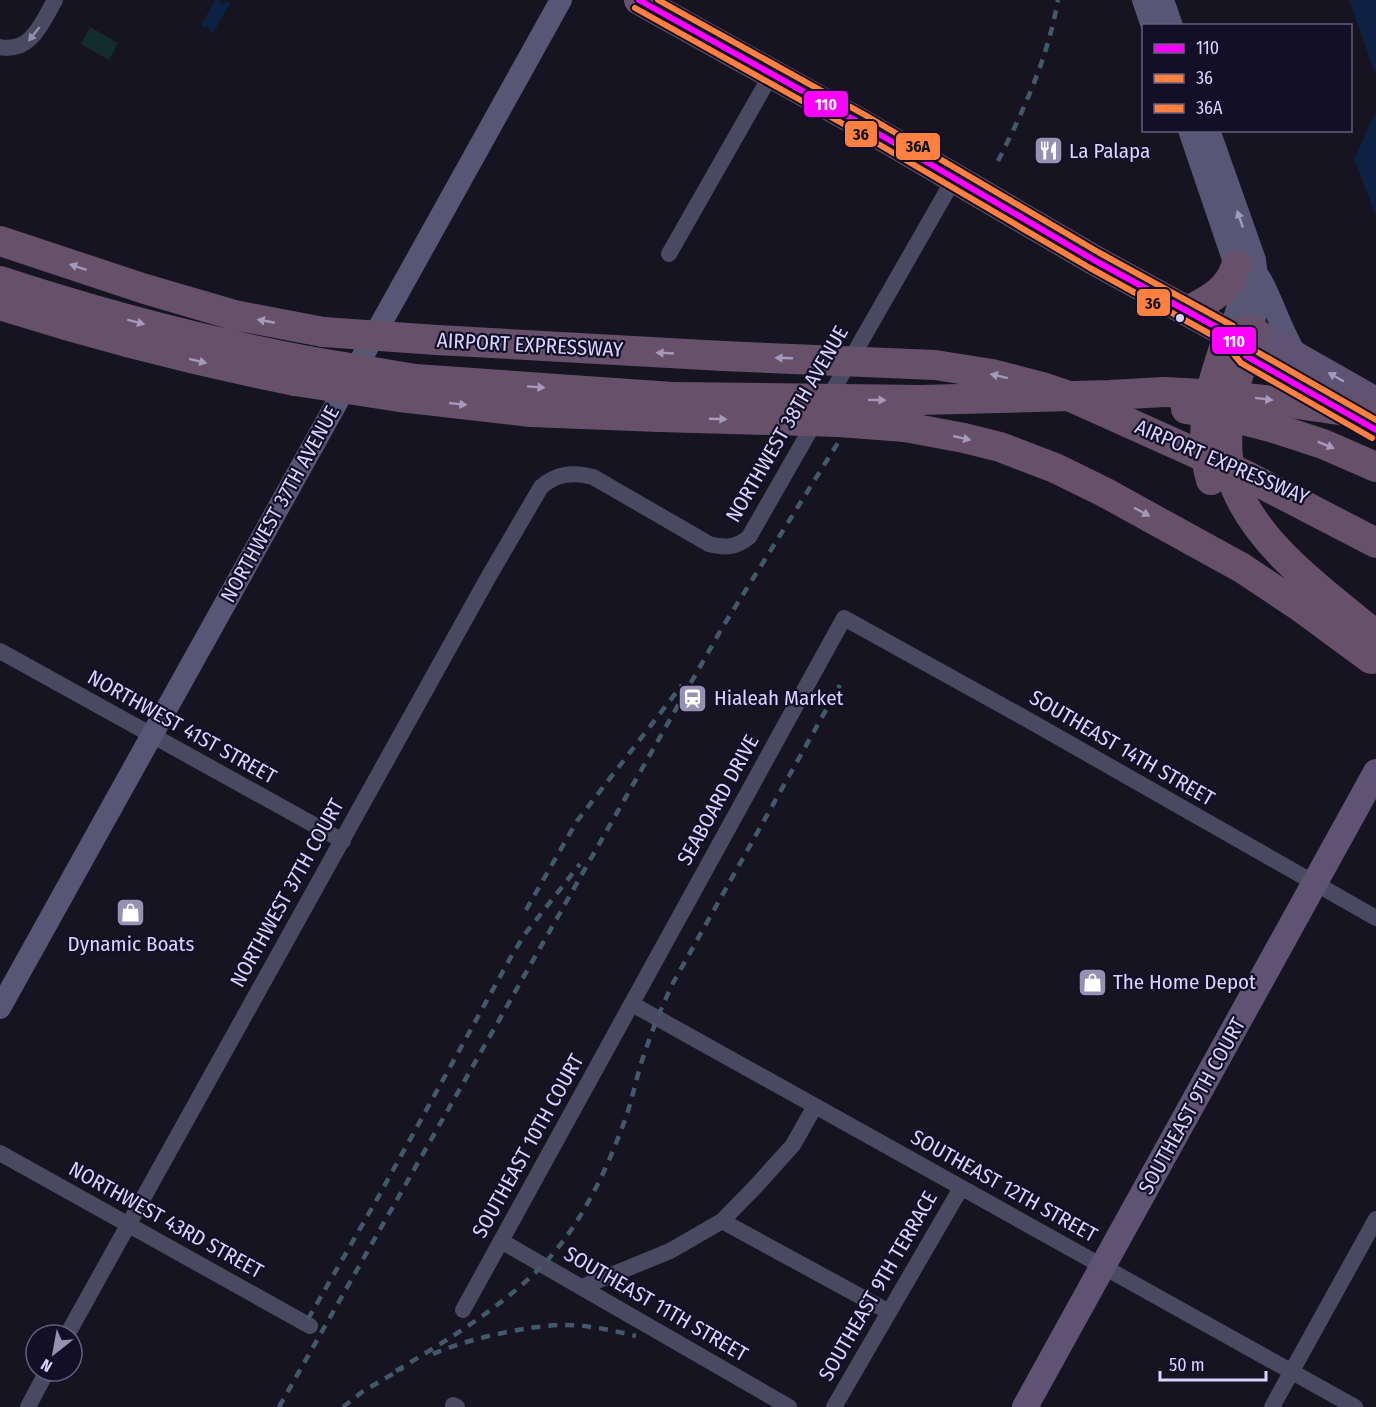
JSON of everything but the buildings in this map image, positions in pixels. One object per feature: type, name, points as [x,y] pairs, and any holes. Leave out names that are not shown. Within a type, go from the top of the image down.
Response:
[{"type":"highway","points":[[639,0],[955,177],[1088,256],[1243,340],[1212,382],[1205,419],[1206,460],[1219,499],[1237,528],[1258,551],[1355,638],[1374,652]]},
{"type":"highway","name":"AIRPORT EXPRESSWAY","points":[[0,241],[145,289],[234,315],[323,332],[723,356],[935,365],[992,374],[1069,396],[1247,476],[1359,522],[1376,543]]},
{"type":"highway","points":[[1188,311],[1207,301],[1226,286],[1233,275],[1247,270]]},
{"type":"highway","name":"AIRPORT EXPRESSWAY","points":[[0,281],[137,323],[223,344],[301,371],[407,388],[665,407],[1110,395],[1163,399],[1216,394],[1267,399],[1376,416]]},
{"type":"highway","points":[[0,305],[118,341],[209,364],[301,371]]},
{"type":"highway","points":[[1163,399],[1274,428],[1323,444],[1376,467]]},
{"type":"highway","points":[[665,407],[905,427],[1000,447],[1055,468],[1104,492],[1242,568],[1374,652]]},
{"type":"main road","points":[[1243,340],[1296,354],[1376,399]]},
{"type":"main road","points":[[1243,340],[1376,430]]},
{"type":"main road","name":"SOUTHEAST 9TH COURT","points":[[1025,1407],[1376,772]]},
{"type":"street","points":[[0,47],[10,49],[18,47],[31,39],[55,0]]},
{"type":"street","name":"NORTHWEST 37TH AVENUE","points":[[0,1008],[561,0]]},
{"type":"street","points":[[1143,0],[1151,24]]},
{"type":"street","points":[[1163,0],[1171,24]]},
{"type":"street","points":[[669,254],[772,73]]},
{"type":"street","points":[[1199,132],[1247,270],[1270,297],[1283,332],[1296,354]]},
{"type":"street","name":"NORTHWEST 38TH AVENUE","points":[[554,478],[571,473],[593,477],[709,544],[721,548],[733,547],[742,543],[755,528],[955,177]]},
{"type":"street","points":[[1243,340],[1240,296],[1247,270]]},
{"type":"street","name":"NORTHWEST 37TH COURT","points":[[74,1323],[530,502],[541,487],[554,478]]},
{"type":"street","name":"SOUTHEAST 14TH STREET","points":[[844,618],[1376,918]]},
{"type":"street","name":"SEABOARD DRIVE","points":[[632,1004],[844,618]]},
{"type":"street","name":"NORTHWEST 41ST STREET","points":[[0,651],[343,841]]},
{"type":"street","name":"SOUTHEAST 12TH STREET","points":[[632,1004],[1355,1407]]},
{"type":"street","name":"SOUTHEAST 10TH COURT","points":[[463,1310],[632,1004]]},
{"type":"street","points":[[582,1287],[670,1251],[722,1221],[793,1145],[814,1106]]},
{"type":"street","name":"NORTHWEST 43RD STREET","points":[[0,1153],[310,1326]]},
{"type":"street","name":"SOUTHEAST 9TH TERRACE","points":[[834,1407],[961,1188]]},
{"type":"street","points":[[1272,1407],[1376,1219]]},
{"type":"street","points":[[722,1221],[889,1312]]},
{"type":"street","name":"SOUTHEAST 11TH STREET","points":[[501,1241],[789,1407]]},
{"type":"street","points":[[28,1407],[41,1383]]},
{"type":"green space","points":[[90,27],[118,43],[109,60],[81,44]]},
{"type":"water","points":[[215,0],[220,0],[219,2],[223,4],[226,1],[230,3],[213,33],[209,30],[210,28],[201,25]]},
{"type":"water","points":[[1349,0],[1376,0],[1376,76]]},
{"type":"water","points":[[1376,111],[1376,216],[1354,159]]},
{"type":"railway","points":[[998,161],[1034,83],[1048,42],[1058,0]]},
{"type":"railway","points":[[279,1407],[722,628],[841,438]]},
{"type":"railway","points":[[526,910],[577,821],[682,685]]},
{"type":"railway","points":[[396,1371],[454,1335],[510,1295],[543,1265],[579,1218],[615,1146],[647,1045],[673,983],[840,685]]},
{"type":"railway","points":[[308,1319],[512,955],[525,934],[580,864]]},
{"type":"railway","points":[[433,1354],[478,1339],[544,1326],[588,1326],[636,1336]]},
{"type":"railway","points":[[343,1407],[362,1392],[403,1368]]},
{"type":"transit line","name":"110","points":[[639,0],[860,123],[1094,260],[1229,334],[1246,356],[1376,430]]},
{"type":"transit line","name":"36A","points":[[658,0],[865,115],[1098,252],[1233,326],[1252,349],[1376,420]]},
{"type":"transit line","name":"36","points":[[635,8],[856,131],[1090,268],[1223,341],[1241,363],[1372,438]]},
{"type":"place","name":"La Palapa","points":[[1048,151]]},
{"type":"place","name":"Hialeah Market","points":[[693,698]]},
{"type":"place","name":"Dynamic Boats","points":[[131,913]]},
{"type":"place","name":"The Home Depot","points":[[1092,982]]}]
